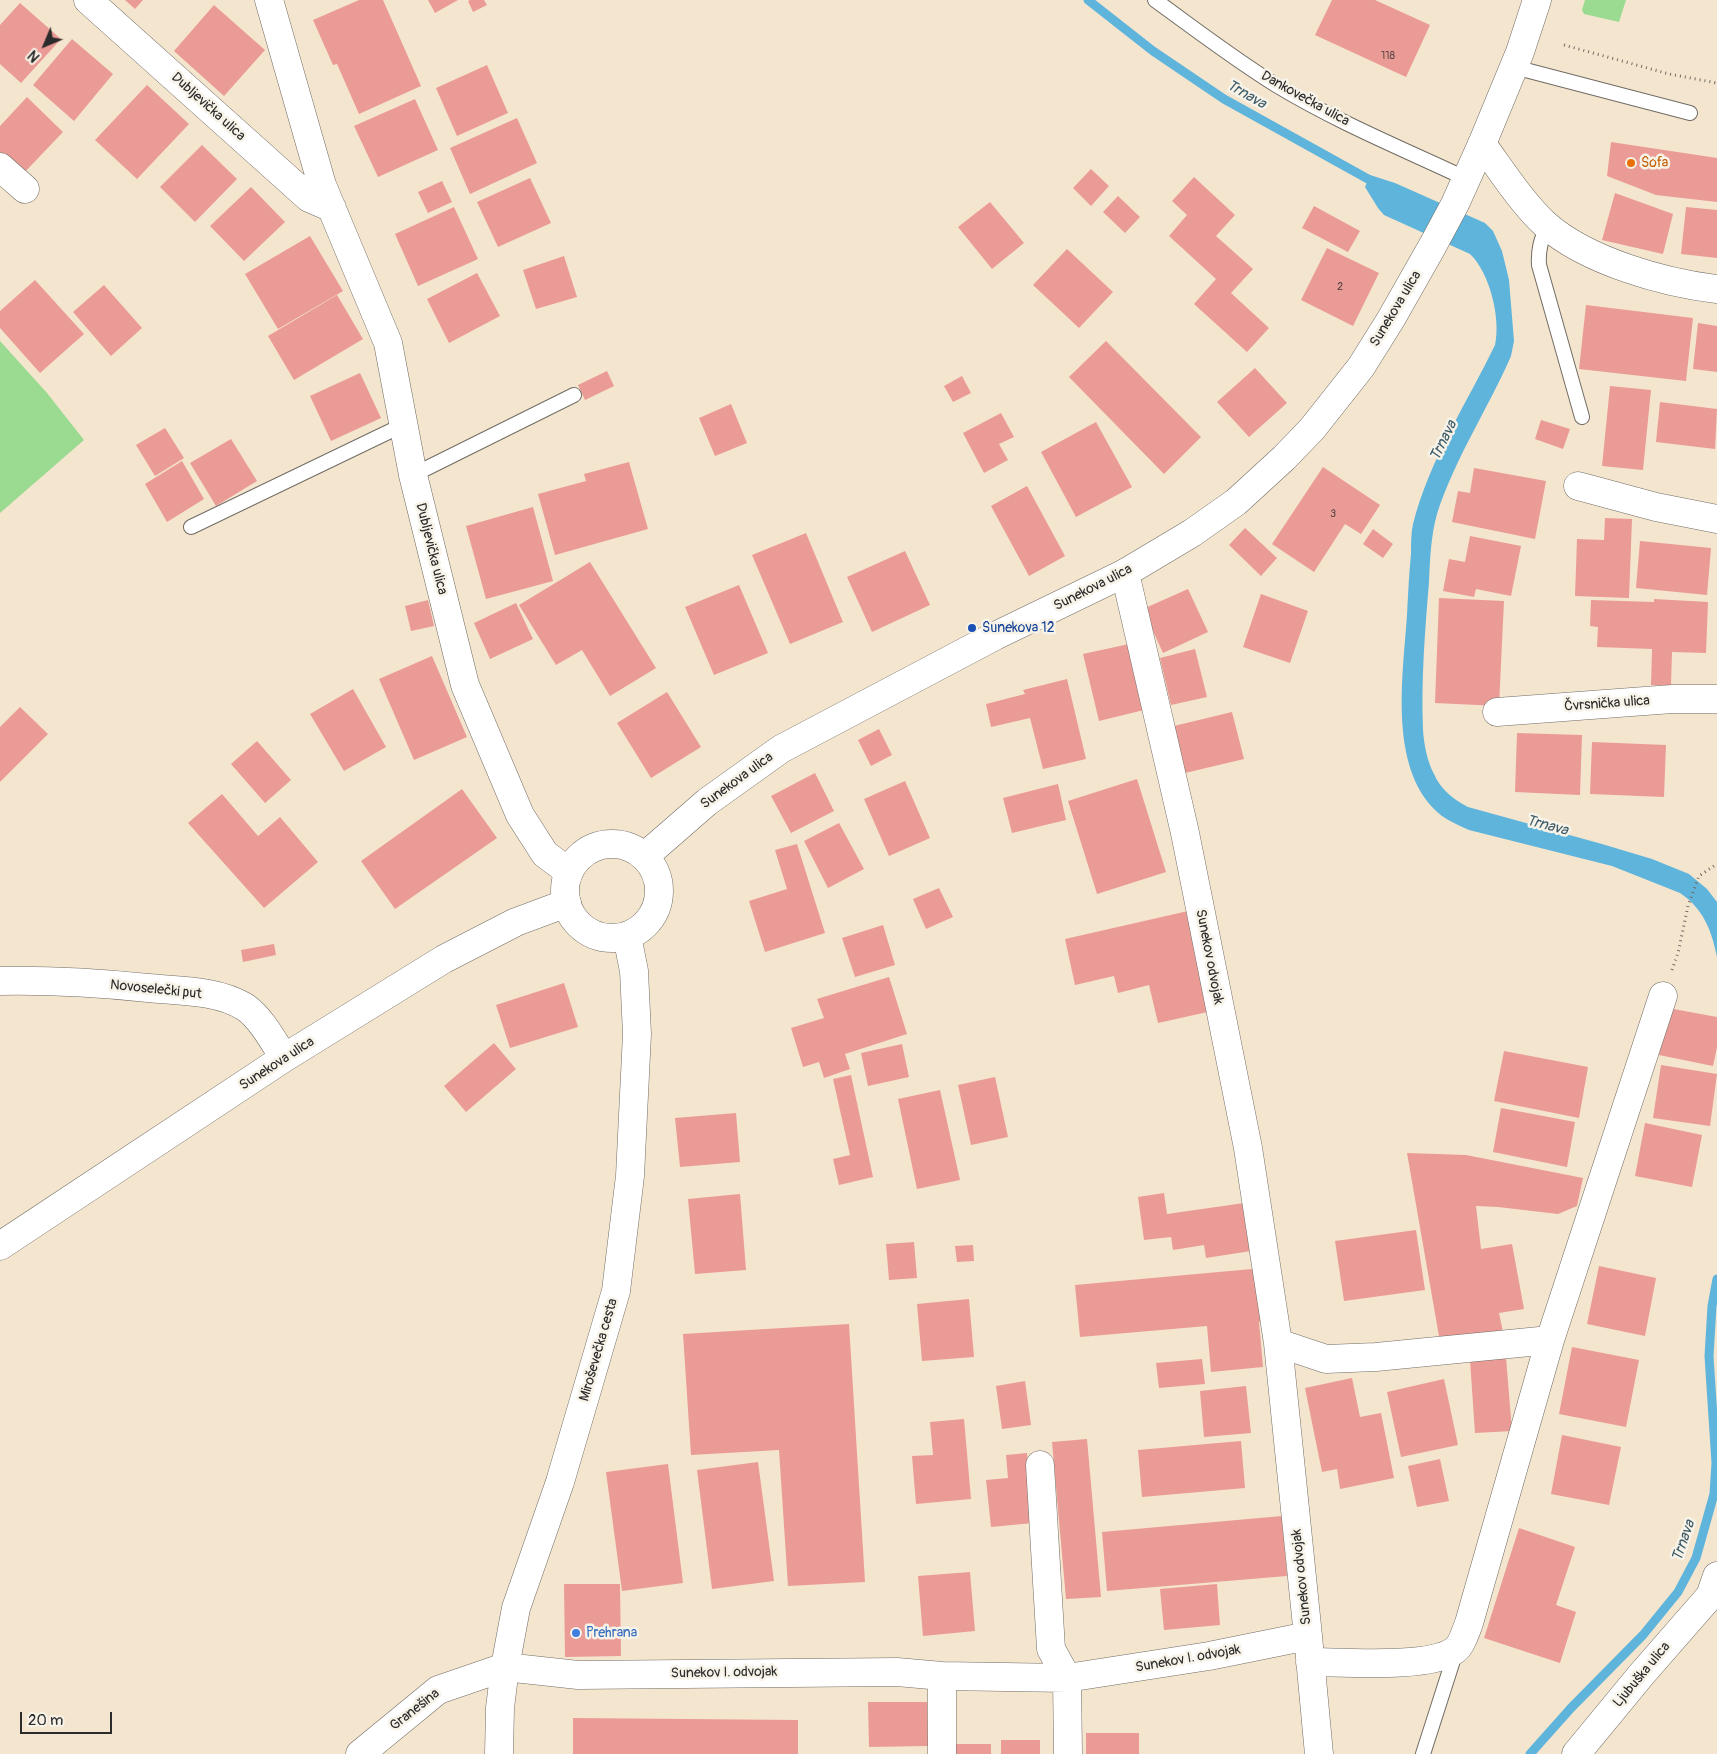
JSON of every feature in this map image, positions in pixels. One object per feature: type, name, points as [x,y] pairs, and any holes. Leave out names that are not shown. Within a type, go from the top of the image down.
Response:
[{"type":"street","name":"Dubljevička ulica","points":[[88,0],[309,198],[332,208]]},
{"type":"street","name":"Dubljevička ulica","points":[[268,0],[322,184],[388,343],[413,475],[465,685],[520,814],[545,854],[569,872]]},
{"type":"street","points":[[1467,179],[1514,67],[1537,0]]},
{"type":"street","points":[[1482,144],[1517,193],[1547,226],[1585,251],[1652,276],[1717,289]]},
{"type":"street","points":[[0,167],[25,189]]},
{"type":"street","name":"Sunekova ulica","points":[[645,856],[707,802],[781,749],[995,636],[1125,573],[1192,533],[1236,502],[1312,429],[1361,367],[1391,320],[1467,179]]},
{"type":"street","points":[[1578,486],[1656,507],[1717,519]]},
{"type":"street","name":"Sunekov odvojak","points":[[1125,573],[1185,834],[1246,1138],[1278,1344],[1309,1649]]},
{"type":"street","name":"Čvrsnička ulica","points":[[1497,712],[1672,699],[1717,700]]},
{"type":"street","points":[[618,843],[633,848],[645,856],[655,870],[660,885],[659,901],[652,916],[641,928],[627,936],[612,938],[597,935],[583,928],[573,917],[567,903],[565,887],[569,872],[577,859],[589,849],[603,844],[618,843]]},
{"type":"street","name":"Sunekova ulica","points":[[0,1246],[284,1058],[444,959],[516,922],[567,903]]},
{"type":"street","name":"Miroševečka cesta","points":[[499,1754],[500,1708],[505,1667],[516,1608],[560,1482],[616,1291],[630,1176],[637,1034],[634,971],[627,936]]},
{"type":"street","name":"Novoselečki put","points":[[0,981],[45,980],[132,986],[224,997],[246,1008],[265,1029],[284,1058]]},
{"type":"street","points":[[1319,1754],[1309,1649],[1407,1662],[1435,1659],[1456,1650],[1470,1623],[1550,1340],[1663,996]]},
{"type":"street","points":[[1278,1344],[1326,1359],[1376,1357],[1550,1340]]},
{"type":"street","points":[[1040,1464],[1051,1649],[1067,1678],[1068,1754]]},
{"type":"street","name":"Ljubuška ulica","points":[[1576,1754],[1641,1674],[1715,1590]]},
{"type":"street","name":"Sunekov I. odvojak","points":[[505,1667],[578,1675],[897,1672],[942,1676],[1067,1678],[1209,1656],[1309,1649]]},
{"type":"street","name":"Granešina","points":[[360,1754],[438,1690],[505,1667]]},
{"type":"street","points":[[942,1676],[942,1754]]},
{"type":"lane","name":"Dankovečka ulica","points":[[1155,0],[1226,52],[1276,85],[1332,116],[1467,179]]},
{"type":"lane","points":[[1514,67],[1690,113]]},
{"type":"lane","points":[[1547,226],[1540,241],[1538,252],[1539,265],[1582,417]]},
{"type":"lane","points":[[413,475],[574,395]]},
{"type":"lane","points":[[191,527],[404,425]]},
{"type":"lane","points":[[1423,1754],[1456,1650]]},
{"type":"path","points":[[1564,46],[1669,74],[1717,83]]},
{"type":"path","points":[[1663,996],[1678,953],[1688,906],[1699,876],[1717,864]]},
{"type":"green space","points":[[1585,0],[1626,0],[1619,22],[1584,14],[1582,10]]},
{"type":"green space","points":[[0,341],[47,393],[84,440],[0,513]]},
{"type":"water","points":[[1370,175],[1395,183],[1485,223],[1493,231],[1502,251],[1509,280],[1514,341],[1511,356],[1444,493],[1433,530],[1423,693],[1423,735],[1432,769],[1444,789],[1452,797],[1468,807],[1652,859],[1689,874],[1707,889],[1717,902],[1717,957],[1705,921],[1695,906],[1680,893],[1612,866],[1469,830],[1442,816],[1425,798],[1413,775],[1406,750],[1402,722],[1403,666],[1412,527],[1420,500],[1439,455],[1495,345],[1496,322],[1488,284],[1477,262],[1470,254],[1384,215],[1365,187]]},
{"type":"building","points":[[125,0],[143,0],[135,9]]},
{"type":"building","points":[[359,0],[383,0],[421,86],[359,114],[337,64],[333,65],[313,20]]},
{"type":"building","points":[[428,0],[458,0],[435,13]]},
{"type":"building","points":[[484,0],[487,5],[473,12],[468,1]]},
{"type":"building","points":[[1332,0],[1375,0],[1430,25],[1406,77],[1315,35]]},
{"type":"building","points":[[20,3],[61,39],[21,83],[0,64],[0,25]]},
{"type":"building","points":[[214,5],[265,50],[224,96],[174,51]]},
{"type":"building","points":[[72,39],[113,74],[74,121],[33,85]]},
{"type":"building","points":[[487,65],[508,113],[457,136],[436,88]]},
{"type":"building","points":[[147,85],[189,124],[137,179],[95,140]]},
{"type":"building","points":[[27,97],[63,132],[23,174],[0,152],[0,126]]},
{"type":"building","points":[[415,99],[438,150],[378,177],[354,126]]},
{"type":"building","points":[[517,118],[537,163],[470,194],[450,148]]},
{"type":"building","points":[[1611,142],[1717,158],[1717,202],[1656,195],[1607,176]]},
{"type":"building","points":[[202,145],[237,179],[195,222],[160,187]]},
{"type":"building","points":[[1091,169],[1109,186],[1091,206],[1073,188]]},
{"type":"building","points":[[1194,177],[1235,215],[1216,236],[1253,269],[1231,293],[1269,328],[1247,352],[1194,304],[1216,279],[1169,236],[1187,215],[1172,201]]},
{"type":"building","points":[[530,178],[551,223],[498,247],[477,202]]},
{"type":"building","points":[[442,181],[452,202],[428,213],[418,192]]},
{"type":"building","points":[[251,187],[285,222],[244,261],[210,226]]},
{"type":"building","points":[[1615,193],[1673,214],[1663,254],[1602,240]]},
{"type":"building","points":[[1118,196],[1140,217],[1125,233],[1103,212]]},
{"type":"building","points":[[990,202],[1024,243],[992,269],[958,227]]},
{"type":"building","points":[[1314,206],[1360,231],[1348,252],[1302,228]]},
{"type":"building","points":[[454,207],[478,259],[418,286],[395,234]]},
{"type":"building","points":[[1686,207],[1717,210],[1717,258],[1681,254]]},
{"type":"building","points":[[310,236],[343,291],[278,329],[245,274]]},
{"type":"building","points":[[1327,248],[1379,273],[1353,326],[1301,300]]},
{"type":"building","points":[[1067,249],[1113,292],[1079,328],[1033,285]]},
{"type":"building","points":[[564,256],[577,297],[536,309],[523,270]]},
{"type":"building","points":[[477,273],[500,316],[449,343],[427,299]]},
{"type":"building","points":[[35,280],[84,334],[40,373],[0,328],[0,311]]},
{"type":"building","points":[[104,285],[142,328],[111,356],[73,312]]},
{"type":"building","points":[[337,295],[363,339],[294,380],[268,336]]},
{"type":"building","points":[[1586,305],[1693,318],[1686,381],[1579,369]]},
{"type":"building","points":[[1698,323],[1717,326],[1717,372],[1693,369]]},
{"type":"building","points":[[1106,341],[1201,437],[1164,474],[1069,377]]},
{"type":"building","points":[[1255,368],[1287,403],[1249,437],[1217,402]]},
{"type":"building","points":[[607,371],[614,386],[585,400],[578,385]]},
{"type":"building","points":[[360,373],[381,418],[331,441],[310,396]]},
{"type":"building","points":[[962,376],[971,393],[953,402],[944,386]]},
{"type":"building","points":[[1610,386],[1651,390],[1643,470],[1602,466]]},
{"type":"building","points":[[1660,402],[1717,409],[1715,449],[1656,442]]},
{"type":"building","points":[[731,404],[747,443],[715,456],[699,418]]},
{"type":"building","points":[[1001,413],[1014,437],[999,444],[1008,460],[984,473],[963,433]]},
{"type":"building","points":[[1541,420],[1570,429],[1563,449],[1535,439]]},
{"type":"building","points":[[1096,422],[1132,487],[1076,517],[1041,452]]},
{"type":"building","points":[[165,428],[184,458],[155,476],[136,445]]},
{"type":"building","points":[[231,439],[257,481],[216,506],[190,463]]},
{"type":"building","points":[[182,461],[204,499],[167,522],[145,484]]},
{"type":"building","points":[[629,462],[648,529],[555,555],[538,494],[586,481],[584,474]]},
{"type":"building","points":[[1323,467],[1380,505],[1361,534],[1345,524],[1314,572],[1272,544]]},
{"type":"building","points":[[1474,468],[1546,481],[1535,539],[1452,522],[1458,491],[1470,493]]},
{"type":"building","points":[[1027,486],[1065,556],[1029,576],[991,506]]},
{"type":"building","points":[[533,507],[553,581],[486,599],[466,526]]},
{"type":"building","points":[[1605,518],[1632,519],[1629,598],[1575,596],[1577,539],[1604,540]]},
{"type":"building","points":[[1245,528],[1277,558],[1261,576],[1229,545]]},
{"type":"building","points":[[1373,529],[1393,544],[1383,558],[1363,544]]},
{"type":"building","points":[[806,533],[843,622],[790,644],[752,555]]},
{"type":"building","points":[[1470,536],[1521,546],[1511,596],[1476,589],[1474,597],[1443,591],[1449,559],[1465,562]]},
{"type":"building","points":[[1640,541],[1711,548],[1707,595],[1636,588]]},
{"type":"building","points":[[905,551],[930,605],[872,632],[847,577]]},
{"type":"building","points":[[590,562],[656,668],[610,696],[582,650],[556,665],[519,605]]},
{"type":"building","points":[[739,585],[768,653],[714,675],[685,607]]},
{"type":"building","points":[[1188,589],[1208,632],[1163,653],[1143,609]]},
{"type":"building","points":[[1261,594],[1308,611],[1290,663],[1243,647]]},
{"type":"building","points":[[1439,598],[1504,601],[1499,706],[1435,703]]},
{"type":"building","points":[[1654,599],[1708,602],[1706,653],[1672,652],[1671,686],[1651,685],[1652,649],[1597,647],[1598,627],[1590,626],[1591,600],[1654,602]]},
{"type":"building","points":[[428,600],[434,626],[411,631],[405,606]]},
{"type":"building","points":[[516,603],[533,639],[490,659],[474,623]]},
{"type":"building","points":[[1129,644],[1144,710],[1099,721],[1083,654]]},
{"type":"building","points":[[1195,649],[1207,697],[1171,705],[1160,658]]},
{"type":"building","points":[[432,656],[467,737],[414,760],[379,679]]},
{"type":"building","points":[[1067,679],[1086,759],[1043,769],[1030,718],[991,727],[986,704],[1025,694],[1023,690]]},
{"type":"building","points":[[353,689],[386,747],[344,771],[310,714]]},
{"type":"building","points":[[667,692],[701,747],[651,778],[617,723]]},
{"type":"building","points":[[20,707],[48,734],[0,782],[0,727]]},
{"type":"building","points":[[1232,712],[1244,759],[1185,773],[1174,726]]},
{"type":"building","points":[[879,729],[892,755],[871,766],[858,740]]},
{"type":"building","points":[[1517,733],[1582,735],[1580,795],[1515,792]]},
{"type":"building","points":[[257,741],[291,780],[265,803],[231,764]]},
{"type":"building","points":[[1592,742],[1666,745],[1664,797],[1590,794]]},
{"type":"building","points":[[815,773],[834,811],[791,833],[771,796]]},
{"type":"building","points":[[1137,779],[1166,872],[1097,894],[1068,801]]},
{"type":"building","points":[[905,781],[930,838],[889,856],[864,799]]},
{"type":"building","points":[[1058,784],[1066,820],[1012,833],[1003,798]]},
{"type":"building","points":[[462,789],[497,838],[395,909],[361,861]]},
{"type":"building","points":[[222,794],[258,836],[280,817],[318,862],[264,908],[188,823]]},
{"type":"building","points":[[839,823],[864,869],[828,888],[804,841]]},
{"type":"building","points":[[797,844],[825,933],[765,952],[749,901],[787,889],[775,850]]},
{"type":"building","points":[[939,888],[953,917],[926,929],[913,899]]},
{"type":"building","points":[[1188,911],[1212,1011],[1158,1023],[1149,985],[1118,993],[1114,976],[1075,985],[1065,939]]},
{"type":"building","points":[[883,925],[895,965],[855,977],[842,938]]},
{"type":"building","points":[[274,944],[276,955],[243,962],[241,950]]},
{"type":"building","points":[[889,977],[907,1034],[845,1054],[850,1069],[824,1078],[819,1062],[803,1067],[791,1028],[824,1018],[817,999]]},
{"type":"building","points":[[564,983],[578,1027],[510,1048],[496,1005]]},
{"type":"building","points":[[1668,1008],[1717,1017],[1717,1047],[1713,1066],[1659,1055]]},
{"type":"building","points":[[494,1043],[516,1069],[466,1112],[444,1086]]},
{"type":"building","points":[[902,1044],[909,1077],[868,1086],[861,1053]]},
{"type":"building","points":[[1504,1051],[1588,1067],[1579,1118],[1494,1101]]},
{"type":"building","points":[[1661,1065],[1717,1074],[1710,1126],[1653,1118]]},
{"type":"building","points":[[851,1075],[873,1177],[839,1185],[833,1159],[850,1155],[833,1079]]},
{"type":"building","points":[[995,1077],[1008,1137],[971,1145],[958,1085]]},
{"type":"building","points":[[940,1090],[960,1180],[917,1189],[898,1099]]},
{"type":"building","points":[[1501,1108],[1575,1122],[1567,1167],[1493,1152]]},
{"type":"building","points":[[736,1113],[740,1162],[680,1167],[675,1118]]},
{"type":"building","points":[[1645,1123],[1702,1135],[1692,1187],[1635,1176]]},
{"type":"building","points":[[1407,1153],[1466,1155],[1583,1178],[1577,1206],[1558,1214],[1476,1206],[1481,1249],[1512,1244],[1524,1309],[1499,1313],[1503,1332],[1440,1342]]},
{"type":"building","points":[[1164,1193],[1167,1214],[1244,1203],[1251,1251],[1206,1258],[1204,1245],[1173,1250],[1171,1237],[1144,1240],[1138,1197]]},
{"type":"building","points":[[740,1194],[746,1270],[695,1274],[688,1199]]},
{"type":"building","points":[[1416,1230],[1425,1290],[1344,1301],[1335,1241]]},
{"type":"building","points":[[914,1242],[917,1278],[889,1280],[886,1244]]},
{"type":"building","points":[[973,1245],[974,1261],[957,1262],[955,1246]]},
{"type":"building","points":[[1599,1266],[1656,1278],[1645,1336],[1587,1324]]},
{"type":"building","points":[[1263,1268],[1267,1321],[1259,1322],[1263,1367],[1211,1372],[1207,1326],[1080,1337],[1075,1285]]},
{"type":"building","points":[[969,1299],[974,1357],[922,1361],[917,1304]]},
{"type":"building","points":[[849,1324],[865,1582],[788,1586],[779,1450],[691,1455],[683,1334]]},
{"type":"building","points":[[1572,1347],[1639,1360],[1626,1427],[1559,1414]]},
{"type":"building","points":[[1506,1357],[1512,1431],[1475,1433],[1470,1360]]},
{"type":"building","points":[[1202,1359],[1205,1384],[1159,1388],[1156,1363]]},
{"type":"building","points":[[1352,1378],[1360,1417],[1381,1413],[1394,1478],[1340,1489],[1337,1469],[1322,1472],[1305,1388]]},
{"type":"building","points":[[1444,1379],[1458,1445],[1401,1457],[1387,1392]]},
{"type":"building","points":[[1025,1381],[1031,1425],[1002,1429],[996,1386]]},
{"type":"building","points":[[1246,1386],[1251,1433],[1204,1437],[1200,1391]]},
{"type":"building","points":[[964,1419],[971,1499],[916,1504],[912,1456],[933,1455],[930,1422]]},
{"type":"building","points":[[1562,1435],[1621,1447],[1609,1505],[1551,1494]]},
{"type":"building","points":[[1087,1439],[1101,1597],[1066,1599],[1052,1442]]},
{"type":"building","points":[[1241,1441],[1245,1488],[1142,1497],[1138,1450]]},
{"type":"building","points":[[1027,1453],[1033,1523],[991,1527],[986,1480],[1008,1478],[1006,1455]]},
{"type":"building","points":[[1440,1459],[1449,1501],[1417,1507],[1408,1466]]},
{"type":"building","points":[[758,1462],[774,1581],[712,1589],[697,1470]]},
{"type":"building","points":[[668,1464],[683,1583],[622,1591],[606,1472]]},
{"type":"building","points":[[1282,1516],[1287,1576],[1107,1591],[1102,1532]]},
{"type":"building","points":[[1519,1528],[1575,1547],[1556,1605],[1576,1612],[1560,1663],[1484,1638]]},
{"type":"building","points":[[970,1572],[975,1631],[923,1636],[918,1576]]},
{"type":"building","points":[[564,1584],[620,1584],[621,1656],[565,1657]]},
{"type":"building","points":[[1217,1584],[1220,1625],[1164,1630],[1160,1589]]},
{"type":"building","points":[[868,1702],[927,1702],[928,1746],[869,1747]]},
{"type":"building","points":[[573,1718],[798,1720],[798,1754],[573,1754]]},
{"type":"building","points":[[1086,1733],[1139,1733],[1139,1754],[1086,1754]]},
{"type":"building","points":[[1001,1740],[1040,1740],[1040,1754],[1001,1754]]},
{"type":"building","points":[[952,1744],[991,1744],[991,1754],[952,1754]]},
{"type":"waterway","name":"Trnava","points":[[1088,0],[1153,51],[1224,99],[1377,184]]},
{"type":"waterway","name":"Trnava","points":[[1530,1754],[1571,1708],[1643,1635],[1678,1592],[1696,1558],[1714,1494],[1716,1463],[1709,1356],[1712,1306],[1717,1279]]},
{"type":"place","name":"Sofa","points":[[1631,163]]},
{"type":"place","name":"Sunekova 12","points":[[972,628]]},
{"type":"place","name":"Prehrana","points":[[576,1633]]}]
